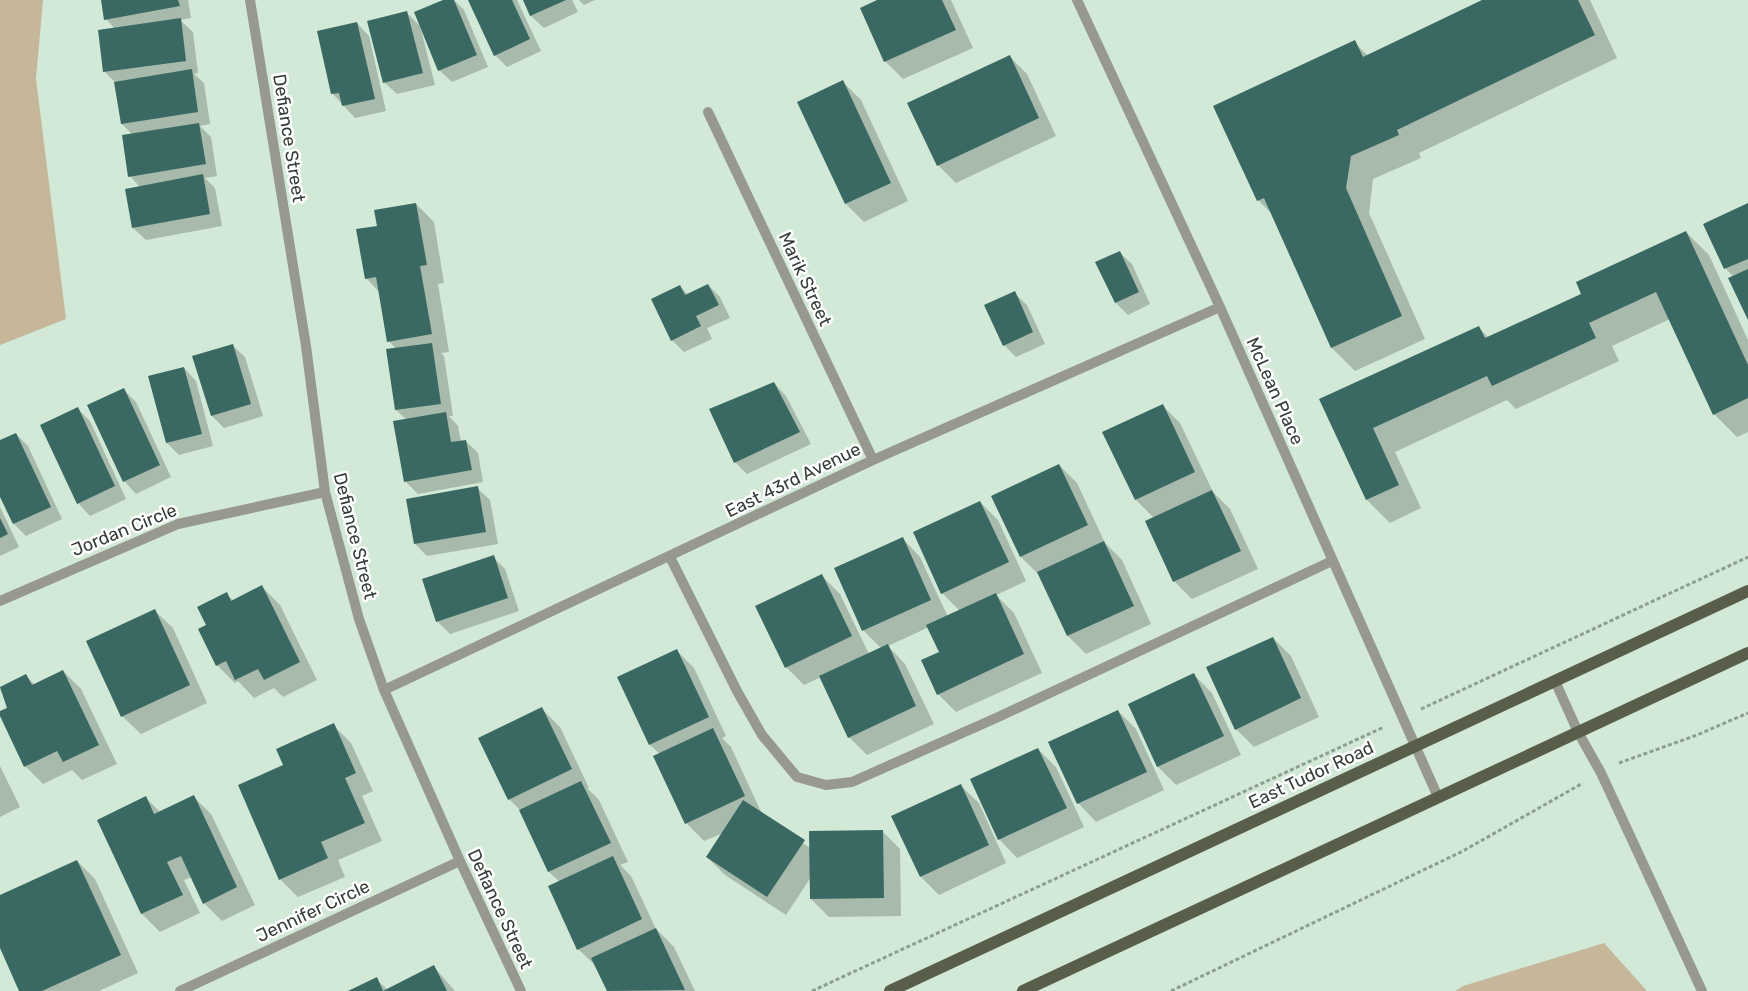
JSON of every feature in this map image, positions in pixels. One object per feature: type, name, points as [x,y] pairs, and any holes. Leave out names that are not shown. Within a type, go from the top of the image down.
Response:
[{"type":"main road","name":"East Tudor Road","points":[[890,991],[1748,591]]},
{"type":"main road","points":[[1023,991],[1748,653]]},
{"type":"street","name":"Defiance Street","points":[[250,0],[306,346],[324,492],[359,619],[384,690],[460,861],[521,991]]},
{"type":"street","name":"McLean Place","points":[[1077,0],[1220,307],[1438,798]]},
{"type":"street","name":"Marik Street","points":[[708,112],[873,460]]},
{"type":"street","name":"East 43rd Avenue","points":[[384,690],[873,460],[1220,307]]},
{"type":"street","name":"Jordan Circle","points":[[0,601],[178,524],[324,492]]},
{"type":"street","points":[[670,557],[737,691],[762,735],[797,777],[826,785],[852,782],[996,718],[1332,561]]},
{"type":"street","points":[[1554,681],[1578,732],[1601,773],[1702,991]]},
{"type":"street","name":"Jennifer Circle","points":[[180,991],[460,861]]},
{"type":"path","points":[[812,991],[1748,557]]},
{"type":"path","points":[[1171,991],[1463,851],[1620,763],[1697,735],[1748,713]]},
{"type":"shaded area","points":[[0,0],[43,0],[36,79],[66,319],[0,345]]},
{"type":"shaded area","points":[[1604,943],[1647,991],[1455,991],[1463,986]]},
{"type":"building","points":[[101,0],[178,0],[180,6],[104,20]]},
{"type":"building","points":[[443,0],[454,0],[477,55],[438,71],[414,12]]},
{"type":"building","points":[[468,0],[512,0],[530,39],[494,56]]},
{"type":"building","points":[[523,0],[566,0],[530,16]]},
{"type":"building","points":[[877,0],[942,0],[956,30],[884,62],[860,8]]},
{"type":"building","points":[[1482,0],[1578,0],[1595,35],[1397,130],[1399,135],[1351,156],[1346,188],[1402,316],[1331,348],[1264,198],[1257,201],[1213,106],[1355,40],[1363,57]]},
{"type":"building","points":[[407,11],[423,73],[383,83],[367,21]]},
{"type":"building","points":[[181,18],[186,61],[103,72],[98,30]]},
{"type":"building","points":[[357,22],[375,99],[342,106],[339,93],[331,94],[317,31]]},
{"type":"building","points":[[1010,55],[1039,118],[937,166],[907,103]]},
{"type":"building","points":[[192,69],[198,112],[121,124],[114,82]]},
{"type":"building","points":[[843,80],[891,183],[845,204],[797,102]]},
{"type":"building","points":[[199,123],[206,164],[128,177],[122,135]]},
{"type":"building","points":[[203,174],[210,214],[132,228],[125,189]]},
{"type":"building","points":[[416,203],[427,265],[420,266],[432,334],[387,342],[376,277],[365,279],[356,229],[377,226],[374,210]]},
{"type":"building","points":[[1748,203],[1748,259],[1724,269],[1703,224]]},
{"type":"building","points":[[1686,231],[1748,365],[1748,398],[1713,415],[1656,292],[1589,323],[1596,338],[1492,386],[1487,376],[1373,428],[1399,485],[1366,500],[1319,399],[1479,326],[1485,338],[1581,294],[1576,282]]},
{"type":"building","points":[[1120,251],[1139,292],[1115,303],[1095,262]]},
{"type":"building","points":[[1748,269],[1748,320],[1728,278]]},
{"type":"building","points":[[708,284],[719,305],[696,316],[701,326],[671,341],[651,299],[680,285],[685,295]]},
{"type":"building","points":[[1015,291],[1033,332],[1003,346],[984,305]]},
{"type":"building","points":[[432,343],[441,404],[395,410],[386,349]]},
{"type":"building","points":[[233,344],[251,404],[211,416],[192,356]]},
{"type":"building","points":[[184,367],[202,434],[166,443],[148,376]]},
{"type":"building","points":[[774,382],[800,432],[734,463],[709,409]]},
{"type":"building","points":[[124,388],[160,465],[123,482],[87,405]]},
{"type":"building","points":[[1163,404],[1195,472],[1135,500],[1102,432]]},
{"type":"building","points":[[78,407],[115,486],[77,504],[40,425]]},
{"type":"building","points":[[446,412],[451,442],[466,440],[472,470],[404,482],[393,421]]},
{"type":"building","points":[[16,433],[51,507],[13,524],[0,497],[0,440]]},
{"type":"building","points":[[1059,464],[1088,525],[1020,557],[991,496]]},
{"type":"building","points":[[478,486],[486,532],[414,544],[406,499]]},
{"type":"building","points":[[1212,490],[1241,551],[1173,582],[1145,521]]},
{"type":"building","points":[[980,501],[1009,562],[941,594],[913,532]]},
{"type":"building","points":[[0,518],[8,534],[0,538]]},
{"type":"building","points":[[903,537],[931,600],[862,631],[834,568]]},
{"type":"building","points":[[1104,541],[1134,606],[1067,636],[1037,572]]},
{"type":"building","points":[[494,555],[508,598],[436,622],[422,579]]},
{"type":"building","points":[[822,574],[852,636],[785,668],[755,606]]},
{"type":"building","points":[[262,585],[300,662],[264,680],[258,669],[235,680],[226,661],[216,666],[198,629],[206,625],[197,607],[227,592],[231,601]]},
{"type":"building","points":[[996,593],[1024,654],[937,695],[921,660],[939,652],[926,625]]},
{"type":"building","points":[[155,609],[190,685],[121,717],[86,641]]},
{"type":"building","points":[[1273,637],[1301,698],[1235,730],[1206,667]]},
{"type":"building","points":[[888,644],[916,706],[848,738],[819,676]]},
{"type":"building","points":[[677,649],[709,717],[649,745],[617,677]]},
{"type":"building","points":[[63,670],[99,745],[63,762],[57,751],[24,767],[0,716],[0,711],[7,708],[0,687],[26,674],[32,685]]},
{"type":"building","points":[[1194,673],[1224,736],[1157,767],[1128,704]]},
{"type":"building","points":[[542,707],[572,769],[508,800],[478,738]]},
{"type":"building","points":[[1118,710],[1147,772],[1077,804],[1048,742]]},
{"type":"building","points":[[334,723],[356,773],[345,778],[365,823],[321,842],[328,858],[279,880],[238,785],[283,765],[276,749]]},
{"type":"building","points":[[713,728],[745,796],[685,824],[653,756]]},
{"type":"building","points":[[1038,748],[1067,808],[998,840],[970,779]]},
{"type":"building","points":[[581,781],[611,843],[548,872],[519,810]]},
{"type":"building","points":[[961,784],[989,845],[920,877],[891,816]]},
{"type":"building","points":[[194,795],[237,887],[203,904],[181,856],[167,862],[183,895],[141,914],[97,820],[146,796],[154,814]]},
{"type":"building","points":[[743,800],[805,840],[767,897],[706,857]]},
{"type":"building","points":[[883,830],[884,898],[810,899],[809,831]]},
{"type":"building","points":[[613,856],[642,919],[577,950],[548,886]]},
{"type":"building","points":[[77,860],[121,955],[42,991],[19,991],[0,948],[0,895]]},
{"type":"building","points":[[656,928],[685,990],[607,991],[591,958]]},
{"type":"building","points":[[434,965],[447,991],[383,991]]},
{"type":"building","points":[[377,977],[383,991],[348,991]]}]
